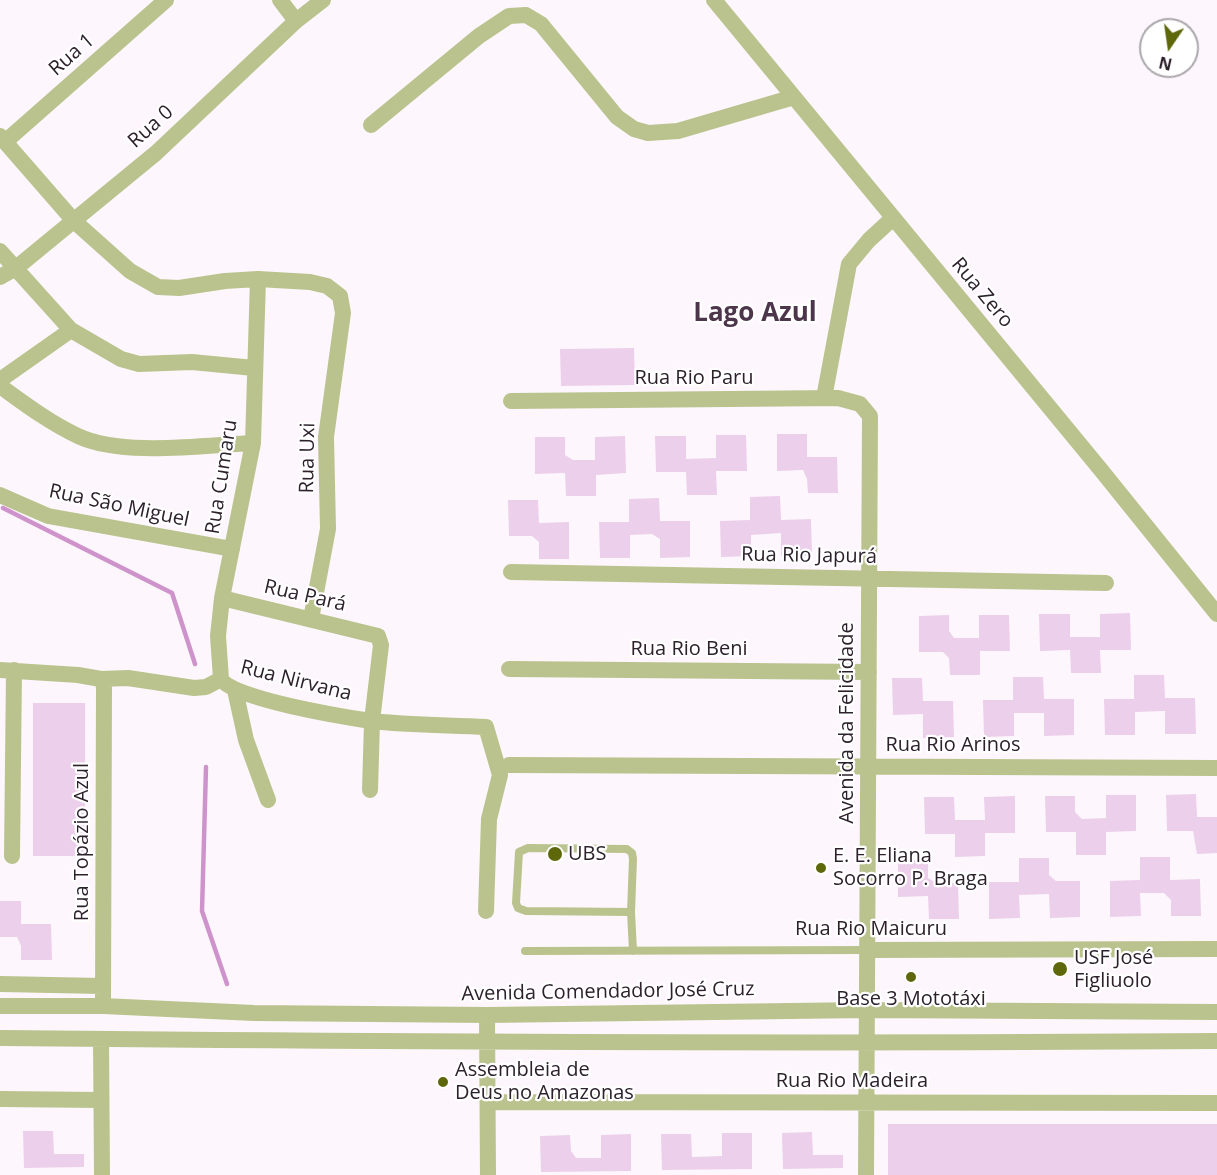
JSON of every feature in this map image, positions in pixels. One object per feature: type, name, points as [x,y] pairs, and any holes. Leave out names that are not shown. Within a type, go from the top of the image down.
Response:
[{"type":"street","name":"Rua 1","points":[[3,138],[166,0]]},
{"type":"street","points":[[280,0],[296,21]]},
{"type":"street","name":"Rua 0","points":[[0,277],[16,268],[156,153],[296,21],[323,0]]},
{"type":"street","name":"Rua Zero","points":[[714,0],[1057,415],[1217,614]]},
{"type":"street","points":[[372,125],[479,36],[514,14],[526,15],[541,24],[617,117],[634,129],[648,133],[678,131],[794,97]]},
{"type":"street","points":[[3,138],[74,221],[130,271],[158,287],[179,288],[225,280],[258,279]]},
{"type":"street","points":[[824,398],[849,264],[869,240],[893,218]]},
{"type":"street","points":[[0,251],[71,330],[121,359],[139,364],[192,362],[254,368]]},
{"type":"street","name":"Rua Uxi","points":[[258,279],[310,282],[327,286],[340,296],[343,313],[326,437],[328,529],[311,619]]},
{"type":"street","name":"Rua Cumaru","points":[[221,679],[218,652],[222,598],[253,442],[258,279]]},
{"type":"street","points":[[0,380],[71,330]]},
{"type":"street","points":[[0,386],[31,408],[80,437],[97,441],[145,448],[253,442]]},
{"type":"street","name":"Rua Rio Paru","points":[[511,401],[824,398],[851,400],[865,408],[870,416]]},
{"type":"street","name":"Avenida da Felicidade","points":[[866,1175],[870,416]]},
{"type":"street","name":"Rua São Miguel","points":[[0,495],[48,516],[232,549]]},
{"type":"street","name":"Rua Rio Japurá","points":[[511,572],[1107,583]]},
{"type":"street","name":"Rua Pará","points":[[222,598],[378,636],[381,645],[372,721]]},
{"type":"street","name":"Rua Rio Beni","points":[[509,669],[869,672]]},
{"type":"street","points":[[7,670],[12,856]]},
{"type":"street","name":"Rua Nirvana","points":[[7,670],[78,675],[101,680],[128,678],[194,688],[206,687],[221,679],[235,690],[268,700],[372,721],[486,727],[500,775],[489,819],[486,911]]},
{"type":"street","name":"Rua Topázio Azul","points":[[101,680],[104,686],[103,1006]]},
{"type":"street","points":[[235,690],[246,740],[268,800]]},
{"type":"street","points":[[370,790],[372,721]]},
{"type":"street","name":"Rua Rio Arinos","points":[[509,765],[1217,768]]},
{"type":"street","name":"Rua Rio Maicuru","points":[[867,950],[1217,949]]},
{"type":"street","points":[[0,984],[103,986]]},
{"type":"street","name":"Avenida Comendador José Cruz","points":[[0,1006],[103,1006],[254,1013],[487,1015],[866,1010],[1217,1012]]},
{"type":"street","points":[[487,1015],[488,1175]]},
{"type":"street","points":[[0,1038],[306,1039],[488,1043],[1217,1041]]},
{"type":"street","points":[[101,1039],[102,1175]]},
{"type":"street","points":[[0,1099],[100,1100]]},
{"type":"street","name":"Rua Rio Madeira","points":[[488,1102],[1217,1103]]},
{"type":"lane","points":[[631,912],[522,910],[516,903],[519,852],[528,848],[627,849],[633,859],[631,912],[633,951]]},
{"type":"lane","name":"Rua Rio Maicuru","points":[[525,951],[867,950]]},
{"type":"building","points":[[634,348],[635,385],[561,386],[560,349]]},
{"type":"building","points":[[777,434],[807,434],[807,457],[837,457],[838,493],[808,493],[807,479],[803,470],[777,471]]},
{"type":"building","points":[[716,435],[746,435],[747,471],[716,471],[717,495],[687,495],[686,472],[656,472],[655,436],[686,436],[686,459],[716,458]]},
{"type":"building","points":[[625,436],[626,473],[596,475],[596,496],[566,496],[565,473],[535,474],[535,437],[565,437],[565,455],[573,460],[595,460],[595,437]]},
{"type":"building","points":[[780,496],[781,520],[811,519],[812,556],[781,556],[781,533],[751,535],[751,556],[721,557],[720,521],[750,520],[750,497]]},
{"type":"building","points":[[659,498],[660,521],[690,521],[690,557],[660,558],[660,539],[652,534],[630,535],[630,558],[600,558],[599,522],[629,522],[629,499]]},
{"type":"building","points":[[508,500],[538,500],[539,523],[569,522],[569,559],[539,559],[539,542],[532,536],[509,536]]},
{"type":"building","points":[[1130,613],[1131,650],[1100,650],[1101,673],[1071,673],[1070,650],[1040,651],[1039,614],[1070,614],[1070,637],[1100,637],[1100,614]]},
{"type":"building","points":[[949,615],[949,631],[954,638],[979,638],[979,615],[1009,615],[1010,651],[980,651],[980,675],[950,675],[949,658],[943,652],[919,652],[919,616]]},
{"type":"building","points":[[1134,675],[1164,675],[1165,698],[1195,698],[1196,734],[1165,734],[1165,711],[1135,712],[1135,735],[1105,735],[1104,699],[1134,699]]},
{"type":"building","points":[[1013,677],[1043,677],[1044,699],[1074,699],[1074,735],[1044,736],[1044,713],[1014,713],[1014,736],[984,737],[983,700],[1013,700]]},
{"type":"building","points":[[892,678],[922,678],[923,701],[953,701],[954,737],[923,738],[923,714],[893,715]]},
{"type":"building","points":[[33,703],[85,703],[85,856],[33,856]]},
{"type":"building","points":[[1196,794],[1197,817],[1217,817],[1217,853],[1197,854],[1193,831],[1167,831],[1166,795]]},
{"type":"building","points":[[1106,795],[1136,795],[1136,831],[1106,832],[1106,855],[1076,855],[1076,832],[1046,832],[1045,796],[1075,796],[1075,812],[1082,819],[1106,818]]},
{"type":"building","points":[[1015,796],[1015,833],[985,833],[985,856],[955,857],[955,834],[925,834],[924,797],[954,797],[955,820],[985,820],[984,797]]},
{"type":"building","points":[[1140,857],[1170,857],[1170,880],[1200,879],[1201,916],[1171,916],[1171,900],[1164,893],[1140,893],[1141,916],[1110,917],[1110,881],[1140,880]]},
{"type":"building","points":[[1019,858],[1049,858],[1049,875],[1056,881],[1080,881],[1080,917],[1050,918],[1049,894],[1019,895],[1020,918],[989,919],[989,882],[1019,882]]},
{"type":"building","points":[[898,860],[928,860],[928,878],[936,883],[958,883],[959,919],[929,919],[928,896],[898,897]]},
{"type":"building","points":[[0,901],[21,901],[21,924],[51,924],[52,960],[21,960],[21,946],[17,937],[0,937]]},
{"type":"building","points":[[888,1124],[1217,1124],[1217,1175],[888,1175]]},
{"type":"building","points":[[23,1131],[53,1131],[54,1154],[84,1154],[84,1167],[24,1168]]},
{"type":"building","points":[[812,1132],[813,1155],[843,1155],[843,1168],[783,1169],[782,1133]]},
{"type":"building","points":[[722,1133],[752,1133],[752,1169],[662,1170],[661,1134],[691,1134],[692,1157],[722,1156]]},
{"type":"building","points":[[631,1134],[631,1171],[541,1172],[540,1136],[570,1135],[571,1151],[576,1158],[601,1158],[601,1135]]},
{"type":"waterway","points":[[3,508],[172,593],[195,664]]},
{"type":"waterway","points":[[206,767],[202,911],[227,984]]},
{"type":"place","name":"UBS","points":[[555,854]]},
{"type":"place","name":"E. E. Eliana Socorro P. Braga","points":[[821,868]]},
{"type":"place","name":"USF José Figliuolo","points":[[1060,969]]},
{"type":"place","name":"Base 3 Mototáxi","points":[[911,977]]},
{"type":"place","name":"Assembleia de Deus no Amazonas","points":[[443,1082]]},
{"type":"district","name":"Lago Azul","points":[[755,314]]}]
